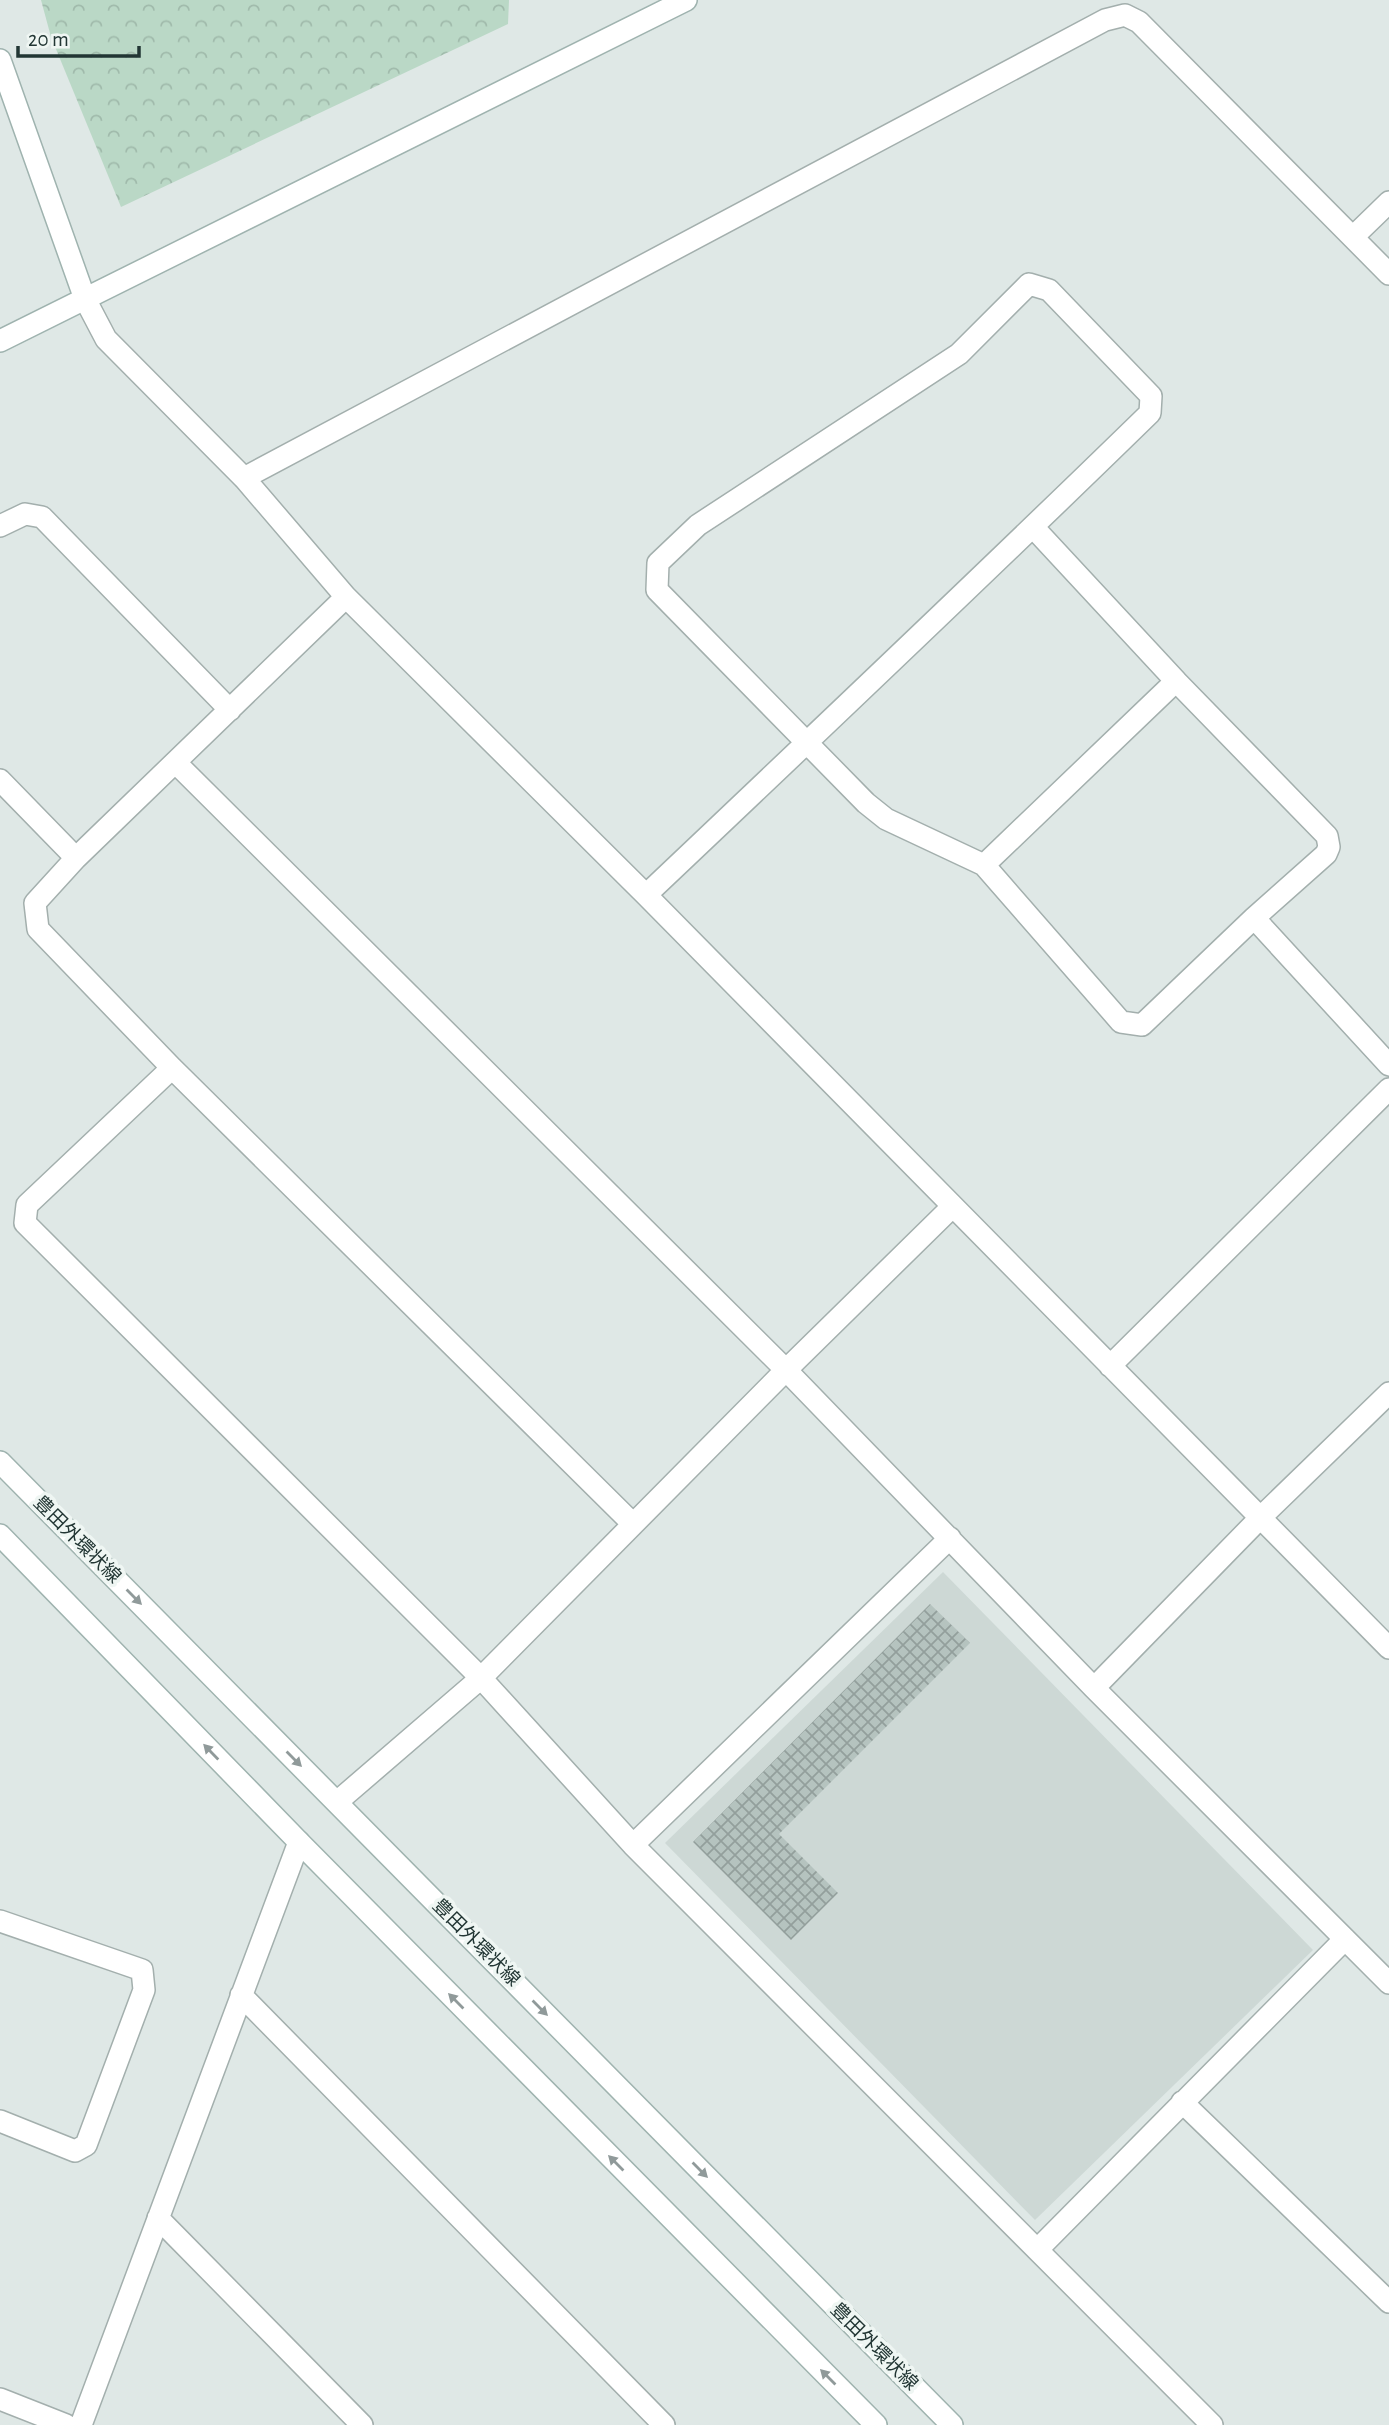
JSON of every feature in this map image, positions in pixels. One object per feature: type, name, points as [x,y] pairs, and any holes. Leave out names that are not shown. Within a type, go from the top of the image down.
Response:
[{"type":"street","points":[[0,341],[686,0]]},
{"type":"street","points":[[244,478],[1093,26],[1125,15],[1139,22],[1389,274]]},
{"type":"street","points":[[0,60],[85,299],[106,339],[244,478],[345,597],[646,895],[1389,1648]]},
{"type":"street","points":[[1353,237],[1389,202]]},
{"type":"street","points":[[646,895],[806,744],[1033,527],[1150,412],[1151,396],[1049,290],[1029,285],[959,354],[698,525],[658,563],[657,590],[806,744],[866,803],[886,819],[984,864],[1121,1022],[1142,1025],[1254,918],[1326,854],[1329,847],[1327,835],[1176,681],[1033,527]]},
{"type":"street","points":[[0,526],[25,514],[42,517],[230,710]]},
{"type":"street","points":[[345,597],[76,858],[34,903],[38,929],[172,1068],[633,1524]]},
{"type":"street","points":[[984,864],[1176,681]]},
{"type":"street","points":[[176,763],[786,1370],[1094,1688],[1389,1983]]},
{"type":"street","points":[[0,780],[76,858]]},
{"type":"street","points":[[1254,918],[1389,1065]]},
{"type":"street","points":[[172,1068],[27,1205],[24,1223],[481,1678],[633,1844],[1212,2425]]},
{"type":"street","points":[[1110,1366],[1389,1089]]},
{"type":"street","points":[[337,1802],[481,1678],[786,1370],[953,1207]]},
{"type":"street","points":[[1094,1688],[1261,1517],[1389,1393]]},
{"type":"street","name":"豊田外環状線","points":[[0,1462],[952,2425]]},
{"type":"street","points":[[0,1535],[299,1842],[876,2425]]},
{"type":"street","points":[[633,1844],[950,1538]]},
{"type":"street","points":[[81,2425],[299,1842]]},
{"type":"street","points":[[0,1921],[142,1970],[144,1990],[86,2145],[75,2151],[0,2121]]},
{"type":"street","points":[[1038,2249],[1345,1939]]},
{"type":"street","points":[[241,1995],[664,2425]]},
{"type":"street","points":[[1182,2102],[1389,2302]]},
{"type":"street","points":[[158,2218],[362,2425]]},
{"type":"street","points":[[0,2399],[66,2425]]},
{"type":"shaded area","points":[[943,1572],[1313,1950],[1035,2220],[665,1843]]},
{"type":"green space","points":[[41,0],[509,0],[508,24],[121,207],[51,37]]},
{"type":"building","points":[[930,1604],[970,1643],[779,1834],[838,1893],[791,1940],[693,1842]]}]
